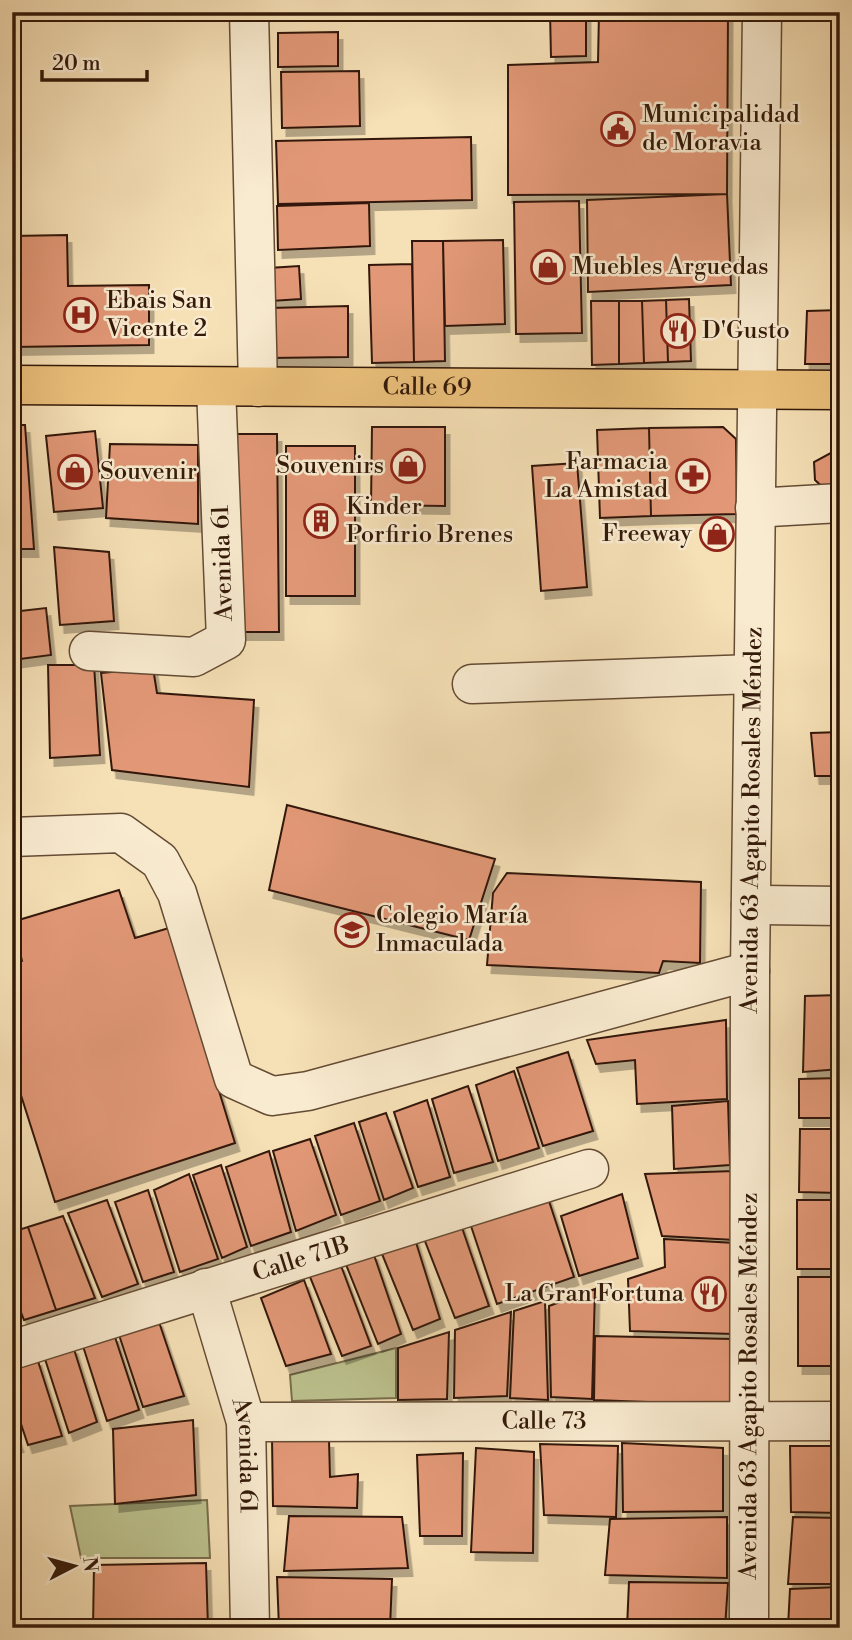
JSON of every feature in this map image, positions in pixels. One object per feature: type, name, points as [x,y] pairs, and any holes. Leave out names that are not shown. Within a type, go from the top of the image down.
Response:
[{"type":"main road","name":"Calle 69","points":[[12,385],[840,390]]},
{"type":"street","points":[[249,12],[258,387]]},
{"type":"street","name":"Avenida 63 Agapito Rosales Méndez","points":[[748,1628],[750,971],[762,12]]},
{"type":"street","name":"Avenida 61","points":[[89,651],[194,657],[226,640],[216,387]]},
{"type":"street","points":[[755,508],[840,503]]},
{"type":"street","points":[[471,684],[753,674]]},
{"type":"street","points":[[12,837],[121,833],[160,861],[177,893],[234,1079],[272,1096],[308,1091],[750,971]]},
{"type":"street","points":[[751,905],[840,906]]},
{"type":"street","name":"Calle 71B","points":[[12,1350],[589,1169]]},
{"type":"street","name":"Avenida 61","points":[[205,1288],[246,1422],[250,1628]]},
{"type":"street","name":"Calle 73","points":[[246,1422],[840,1421]]},
{"type":"green space","points":[[396,1348],[396,1398],[292,1401],[290,1375]]},
{"type":"green space","points":[[207,1500],[210,1558],[81,1558],[70,1506]]},
{"type":"building","points":[[550,12],[586,12],[586,56],[551,57]]},
{"type":"building","name":"Municipalidad de Moravia","points":[[599,12],[728,12],[727,194],[508,195],[508,65],[598,62]]},
{"type":"building","points":[[338,32],[338,66],[278,67],[278,33]]},
{"type":"building","points":[[359,71],[360,126],[282,128],[281,72]]},
{"type":"building","points":[[471,137],[472,200],[278,204],[276,141]]},
{"type":"building","points":[[727,194],[731,285],[588,292],[587,200]]},
{"type":"building","name":"Muebles Arguedas","points":[[579,201],[582,333],[516,334],[514,202]]},
{"type":"building","points":[[369,203],[370,246],[278,250],[277,206]]},
{"type":"building","name":"Ebais San Vicente 2","points":[[67,235],[68,286],[149,285],[149,345],[12,347],[12,236]]},
{"type":"building","points":[[503,240],[505,324],[445,326],[443,241]]},
{"type":"building","points":[[412,241],[443,241],[445,361],[414,362]]},
{"type":"building","points":[[412,264],[414,362],[372,363],[369,265]]},
{"type":"building","points":[[299,266],[301,299],[271,301],[269,268]]},
{"type":"building","name":"D'Gusto","points":[[689,299],[691,361],[668,362],[666,300]]},
{"type":"building","points":[[666,300],[668,362],[644,363],[642,301]]},
{"type":"building","points":[[591,301],[619,301],[619,364],[592,365]]},
{"type":"building","points":[[619,301],[642,301],[644,363],[619,364]]},
{"type":"building","points":[[348,306],[348,357],[269,358],[269,308]]},
{"type":"building","points":[[840,310],[840,364],[805,364],[807,311]]},
{"type":"building","points":[[12,425],[25,425],[34,549],[12,549]]},
{"type":"building","name":"Souvenirs","points":[[372,427],[445,427],[445,506],[371,505]]},
{"type":"building","name":"Farmacia La Amistad","points":[[723,427],[736,439],[737,514],[651,516],[649,428]]},
{"type":"building","points":[[649,428],[651,516],[600,518],[597,430]]},
{"type":"building","name":"Souvenir","points":[[95,431],[103,508],[54,512],[46,436]]},
{"type":"building","points":[[236,434],[277,434],[279,632],[238,632]]},
{"type":"building","points":[[110,444],[198,445],[198,524],[106,518]]},
{"type":"building","name":"Kinder Porfirio Brenes","points":[[286,446],[355,446],[355,596],[286,596]]},
{"type":"building","points":[[840,448],[840,503],[815,480],[814,462]]},
{"type":"building","points":[[577,463],[587,587],[541,591],[532,466]]},
{"type":"building","points":[[54,547],[109,552],[114,621],[60,625]]},
{"type":"building","points":[[46,608],[51,655],[12,660],[12,612]]},
{"type":"building","points":[[48,665],[94,665],[100,755],[50,758]]},
{"type":"building","points":[[153,668],[157,693],[254,700],[249,787],[112,770],[101,673]]},
{"type":"building","points":[[840,732],[840,776],[815,776],[811,733]]},
{"type":"building","points":[[287,805],[495,859],[469,940],[269,890]]},
{"type":"building","points":[[507,873],[701,882],[700,963],[663,961],[659,973],[487,965],[493,893]]},
{"type":"building","points":[[119,890],[135,938],[169,928],[235,1143],[55,1202],[12,1067],[12,965],[22,961],[12,922]]},
{"type":"building","points":[[840,995],[840,1069],[803,1072],[805,996]]},
{"type":"building","points":[[726,1020],[727,1099],[637,1104],[635,1060],[596,1064],[587,1040]]},
{"type":"building","points":[[568,1052],[593,1131],[543,1146],[517,1068]]},
{"type":"building","points":[[514,1071],[539,1148],[498,1161],[476,1085]]},
{"type":"building","points":[[840,1078],[840,1118],[799,1118],[799,1079]]},
{"type":"building","points":[[468,1086],[493,1162],[454,1173],[432,1099]]},
{"type":"building","points":[[427,1100],[450,1177],[418,1187],[394,1112]]},
{"type":"building","points":[[728,1101],[730,1165],[674,1169],[672,1106]]},
{"type":"building","points":[[386,1113],[413,1188],[384,1200],[359,1122]]},
{"type":"building","points":[[354,1123],[380,1201],[341,1215],[315,1136]]},
{"type":"building","points":[[800,1129],[840,1129],[840,1193],[799,1192]]},
{"type":"building","points":[[310,1139],[336,1215],[296,1231],[273,1151]]},
{"type":"building","points":[[269,1151],[291,1232],[251,1246],[226,1167]]},
{"type":"building","points":[[221,1165],[247,1247],[222,1258],[193,1175]]},
{"type":"building","points":[[734,1171],[735,1240],[662,1236],[645,1174]]},
{"type":"building","points":[[189,1174],[218,1259],[180,1272],[154,1190]]},
{"type":"building","points":[[148,1190],[174,1272],[143,1282],[115,1202]]},
{"type":"building","points":[[622,1194],[638,1258],[579,1276],[561,1216]]},
{"type":"building","points":[[547,1195],[574,1277],[497,1304],[469,1220]]},
{"type":"building","points":[[107,1200],[138,1284],[102,1297],[68,1213]]},
{"type":"building","points":[[797,1200],[840,1200],[840,1269],[797,1269]]},
{"type":"building","points":[[63,1216],[95,1298],[56,1310],[28,1227]]},
{"type":"building","points":[[459,1219],[489,1306],[455,1318],[423,1236]]},
{"type":"building","points":[[28,1227],[56,1310],[24,1320],[12,1289],[12,1232]]},
{"type":"building","points":[[414,1236],[440,1319],[413,1330],[380,1249]]},
{"type":"building","points":[[664,1239],[735,1243],[734,1334],[630,1331],[628,1279],[665,1267]]},
{"type":"building","points":[[373,1252],[401,1334],[378,1344],[345,1262]]},
{"type":"building","points":[[340,1263],[371,1346],[342,1356],[308,1272]]},
{"type":"building","points":[[798,1277],[840,1277],[840,1366],[798,1366]]},
{"type":"building","points":[[304,1280],[331,1354],[286,1366],[261,1298]]},
{"type":"building","points":[[595,1289],[592,1399],[551,1397],[549,1306]]},
{"type":"building","points":[[545,1301],[548,1400],[510,1398],[514,1311]]},
{"type":"building","points":[[511,1312],[507,1396],[454,1398],[455,1330]]},
{"type":"building","points":[[158,1319],[184,1396],[143,1407],[118,1332]]},
{"type":"building","points":[[449,1332],[447,1399],[398,1400],[398,1348]]},
{"type":"building","points":[[114,1334],[139,1410],[107,1421],[82,1343]]},
{"type":"building","points":[[595,1336],[733,1339],[730,1405],[594,1400]]},
{"type":"building","points":[[73,1346],[97,1422],[69,1433],[44,1356]]},
{"type":"building","points":[[37,1358],[62,1436],[28,1445],[12,1397],[12,1367]]},
{"type":"building","points":[[193,1420],[196,1495],[115,1504],[113,1429]]},
{"type":"building","points":[[12,1423],[19,1444],[12,1446]]},
{"type":"building","points":[[272,1439],[329,1440],[330,1477],[358,1474],[357,1508],[273,1506]]},
{"type":"building","points":[[622,1443],[723,1448],[723,1511],[623,1512]]},
{"type":"building","points":[[540,1444],[618,1446],[616,1517],[544,1515]]},
{"type":"building","points":[[790,1446],[840,1446],[840,1513],[791,1512]]},
{"type":"building","points":[[476,1448],[534,1452],[533,1553],[471,1552]]},
{"type":"building","points":[[463,1453],[462,1536],[420,1536],[417,1455]]},
{"type":"building","points":[[289,1516],[402,1517],[408,1568],[284,1571]]},
{"type":"building","points":[[727,1517],[727,1578],[605,1575],[610,1519]]},
{"type":"building","points":[[793,1517],[840,1518],[840,1584],[788,1584]]},
{"type":"building","points":[[206,1563],[208,1628],[93,1628],[94,1565]]},
{"type":"building","points":[[277,1577],[392,1579],[390,1628],[279,1628]]},
{"type":"building","points":[[629,1582],[728,1583],[725,1628],[627,1628]]},
{"type":"building","points":[[840,1587],[840,1627],[788,1627],[790,1589]]},
{"type":"place","name":"Municipalidad de Moravia","points":[[618,129]]},
{"type":"place","name":"Muebles Arguedas","points":[[548,267]]},
{"type":"place","name":"Ebais San Vicente 2","points":[[81,315]]},
{"type":"place","name":"D'Gusto","points":[[678,331]]},
{"type":"place","name":"Souvenirs","points":[[408,466]]},
{"type":"place","name":"Souvenir","points":[[75,472]]},
{"type":"place","name":"Farmacia La Amistad","points":[[693,476]]},
{"type":"place","name":"Kinder Porfirio Brenes","points":[[321,521]]},
{"type":"place","name":"Freeway","points":[[717,534]]},
{"type":"place","name":"Colegio María Inmaculada","points":[[352,930]]},
{"type":"place","name":"La Gran Fortuna","points":[[709,1294]]}]
